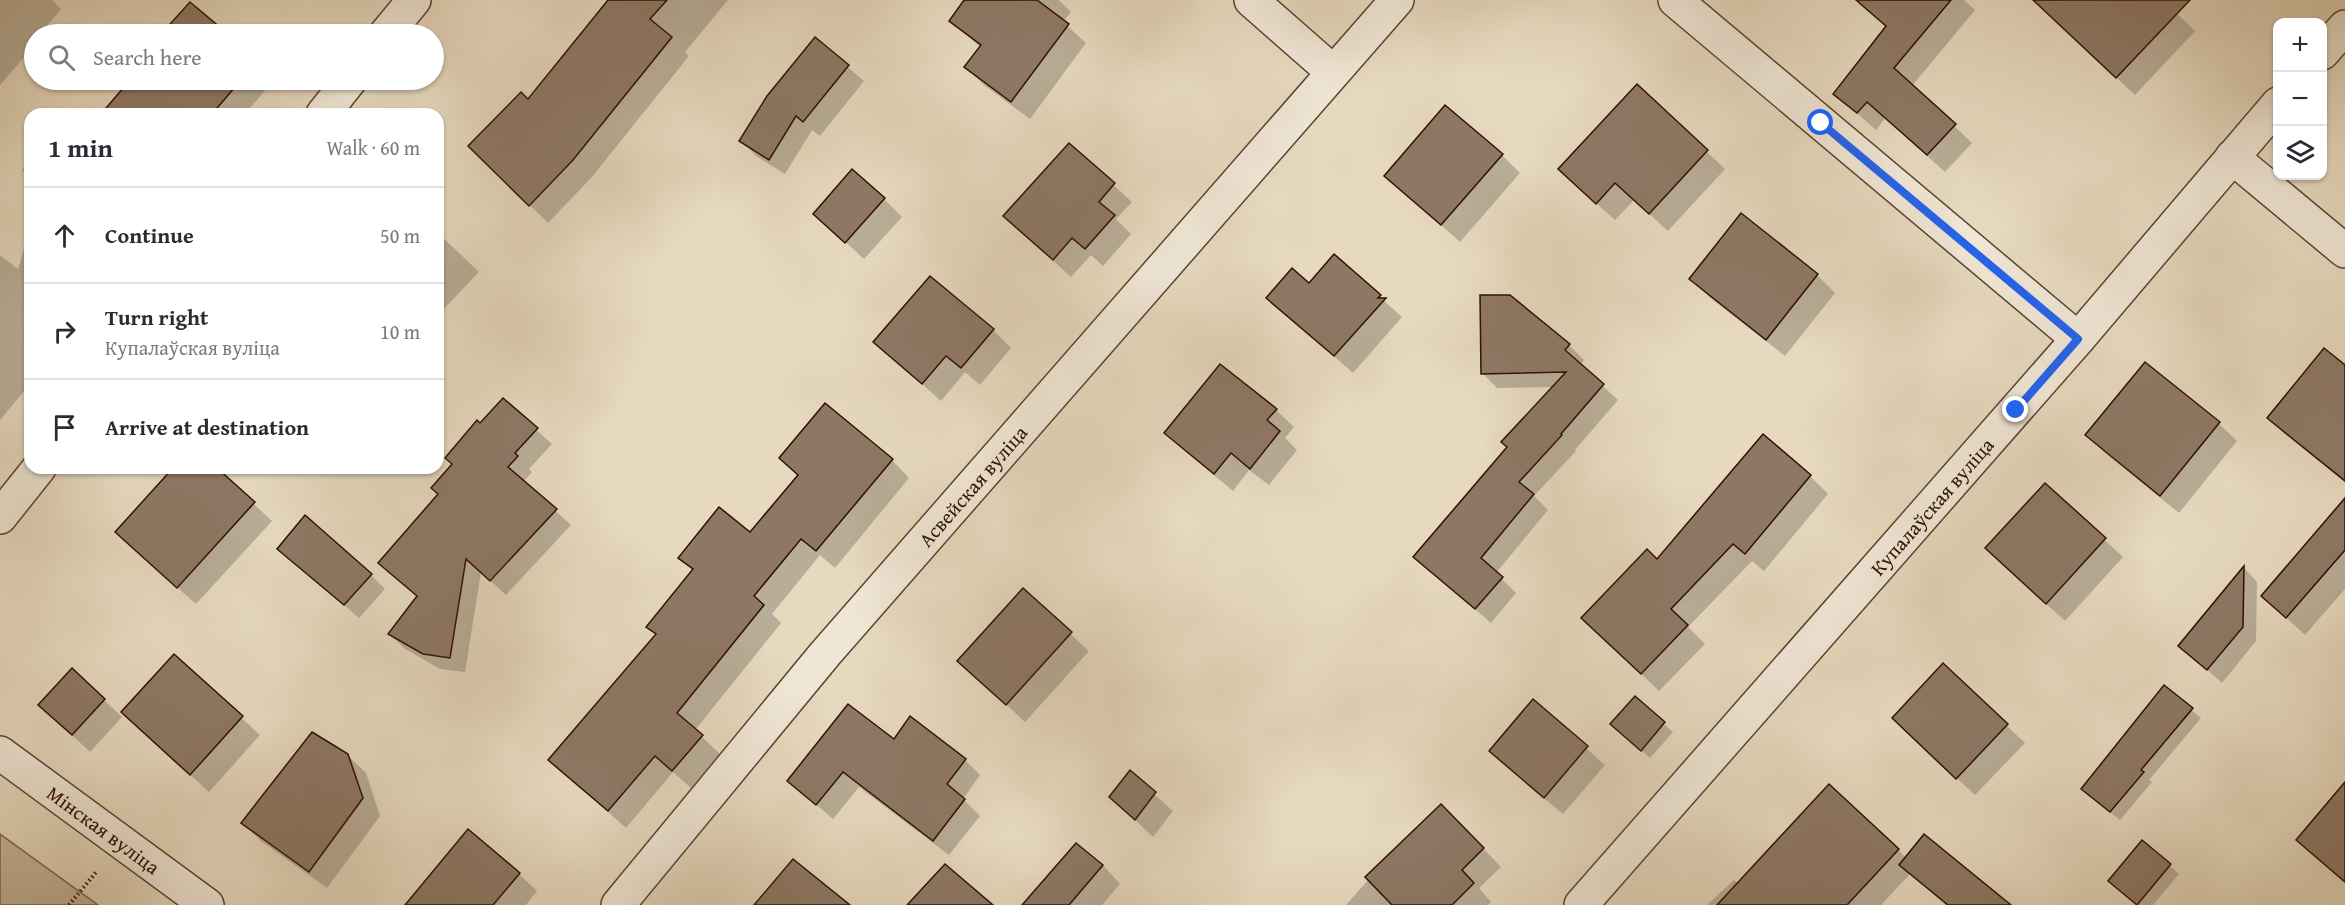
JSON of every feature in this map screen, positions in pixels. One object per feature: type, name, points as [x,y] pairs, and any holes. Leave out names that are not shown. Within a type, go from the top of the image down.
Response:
[{"type":"street","points":[[394,24],[414,0]]},
{"type":"street","points":[[1251,0],[1333,72]]},
{"type":"street","name":"Асвейская вуліца","points":[[618,905],[825,654],[1397,0]]},
{"type":"street","points":[[1675,0],[2078,339]]},
{"type":"street","points":[[2327,47],[2345,27]]},
{"type":"street","points":[[328,108],[342,90]]},
{"type":"street","name":"Купалаўская вуліца","points":[[1581,905],[2078,339],[2273,109]]},
{"type":"street","points":[[2232,157],[2345,251]]},
{"type":"street","points":[[0,517],[34,474]]},
{"type":"street","name":"Мінская вуліца","points":[[0,753],[207,905]]},
{"type":"shaded area","points":[[0,834],[98,905],[0,905]]},
{"type":"building","points":[[608,0],[667,0],[650,19],[672,37],[573,160],[529,206],[468,146],[521,92],[528,99]]},
{"type":"building","points":[[964,0],[1037,0],[1069,24],[1011,102],[964,67],[981,45],[949,21]]},
{"type":"building","points":[[1856,0],[1951,0],[1894,68],[1956,124],[1927,155],[1867,102],[1857,113],[1833,94],[1886,26]]},
{"type":"building","points":[[2033,0],[2190,0],[2116,78]]},
{"type":"building","points":[[190,2],[216,24],[170,24]]},
{"type":"building","points":[[815,37],[849,65],[803,122],[796,116],[769,160],[739,141],[767,96]]},
{"type":"building","points":[[1637,84],[1708,150],[1649,214],[1615,183],[1596,204],[1558,169]]},
{"type":"building","points":[[121,90],[232,90],[217,108],[106,108]]},
{"type":"building","points":[[1445,105],[1503,154],[1441,225],[1384,176]]},
{"type":"building","points":[[1069,143],[1115,183],[1099,202],[1115,215],[1085,249],[1072,238],[1053,260],[1003,216]]},
{"type":"building","points":[[852,169],[885,198],[845,243],[813,214]]},
{"type":"building","points":[[1741,213],[1818,274],[1766,340],[1689,279]]},
{"type":"building","points":[[1334,254],[1381,295],[1378,298],[1386,298],[1334,356],[1266,298],[1292,268],[1309,283]]},
{"type":"building","points":[[930,276],[994,329],[961,368],[946,356],[922,384],[873,342]]},
{"type":"building","points":[[1480,295],[1510,295],[1570,344],[1565,350],[1604,384],[1519,482],[1534,494],[1481,558],[1503,577],[1475,609],[1413,557],[1507,447],[1501,442],[1566,372],[1481,374]]},
{"type":"building","points":[[2324,348],[2345,365],[2345,481],[2267,418]]},
{"type":"building","points":[[2145,362],[2220,422],[2160,496],[2085,435]]},
{"type":"building","points":[[1220,364],[1277,409],[1267,420],[1280,431],[1250,469],[1231,453],[1214,474],[1164,433]]},
{"type":"building","points":[[503,398],[538,428],[515,453],[518,456],[508,467],[557,509],[490,581],[466,559],[450,658],[423,654],[388,634],[417,596],[378,563],[438,494],[431,488],[452,464],[445,458],[477,420],[480,423]]},
{"type":"building","points":[[825,403],[893,459],[816,551],[801,539],[754,596],[764,605],[677,713],[703,735],[672,771],[655,756],[608,811],[548,760],[656,634],[646,627],[693,569],[678,558],[719,507],[750,532],[798,475],[779,458]]},
{"type":"building","points":[[1763,434],[1811,475],[1745,554],[1733,544],[1671,609],[1688,625],[1641,674],[1581,618],[1647,549],[1657,559]]},
{"type":"building","points":[[168,474],[224,474],[255,502],[177,588],[115,532]]},
{"type":"building","points":[[2045,483],[2106,538],[2046,604],[1985,548]]},
{"type":"building","points":[[2345,498],[2345,550],[2286,618],[2261,596]]},
{"type":"building","points":[[305,515],[372,574],[344,605],[277,549]]},
{"type":"building","points":[[2244,566],[2243,627],[2207,670],[2178,646]]},
{"type":"building","points":[[1023,588],[1072,632],[1006,705],[957,661]]},
{"type":"building","points":[[174,654],[243,716],[190,775],[121,712]]},
{"type":"building","points":[[1943,663],[2008,724],[1956,779],[1892,718]]},
{"type":"building","points":[[72,668],[105,699],[72,735],[38,705]]},
{"type":"building","points":[[2164,685],[2193,708],[2141,770],[2144,772],[2110,812],[2081,789]]},
{"type":"building","points":[[1635,696],[1665,722],[1641,751],[1610,724]]},
{"type":"building","points":[[1533,699],[1588,746],[1544,798],[1489,751]]},
{"type":"building","points":[[848,704],[894,739],[910,716],[966,759],[947,784],[965,799],[933,841],[843,772],[816,805],[787,781]]},
{"type":"building","points":[[312,732],[348,754],[363,798],[309,872],[241,823]]},
{"type":"building","points":[[1130,770],[1156,792],[1135,820],[1109,797]]},
{"type":"building","points":[[2345,782],[2345,882],[2296,840]]},
{"type":"building","points":[[1829,784],[1899,849],[1847,905],[1717,905]]},
{"type":"building","points":[[1441,804],[1484,848],[1462,870],[1474,883],[1452,905],[1392,905],[1365,877]]},
{"type":"building","points":[[468,829],[520,873],[493,905],[405,905]]},
{"type":"building","points":[[1924,834],[2011,905],[1948,905],[1899,865]]},
{"type":"building","points":[[2142,840],[2171,864],[2137,905],[2108,881]]},
{"type":"building","points":[[1076,843],[1103,865],[1069,905],[1022,905]]},
{"type":"building","points":[[793,859],[850,905],[754,905]]},
{"type":"building","points":[[945,864],[993,905],[907,905]]},
{"type":"route","points":[[1821,123],[2078,339],[2016,410]]}]
